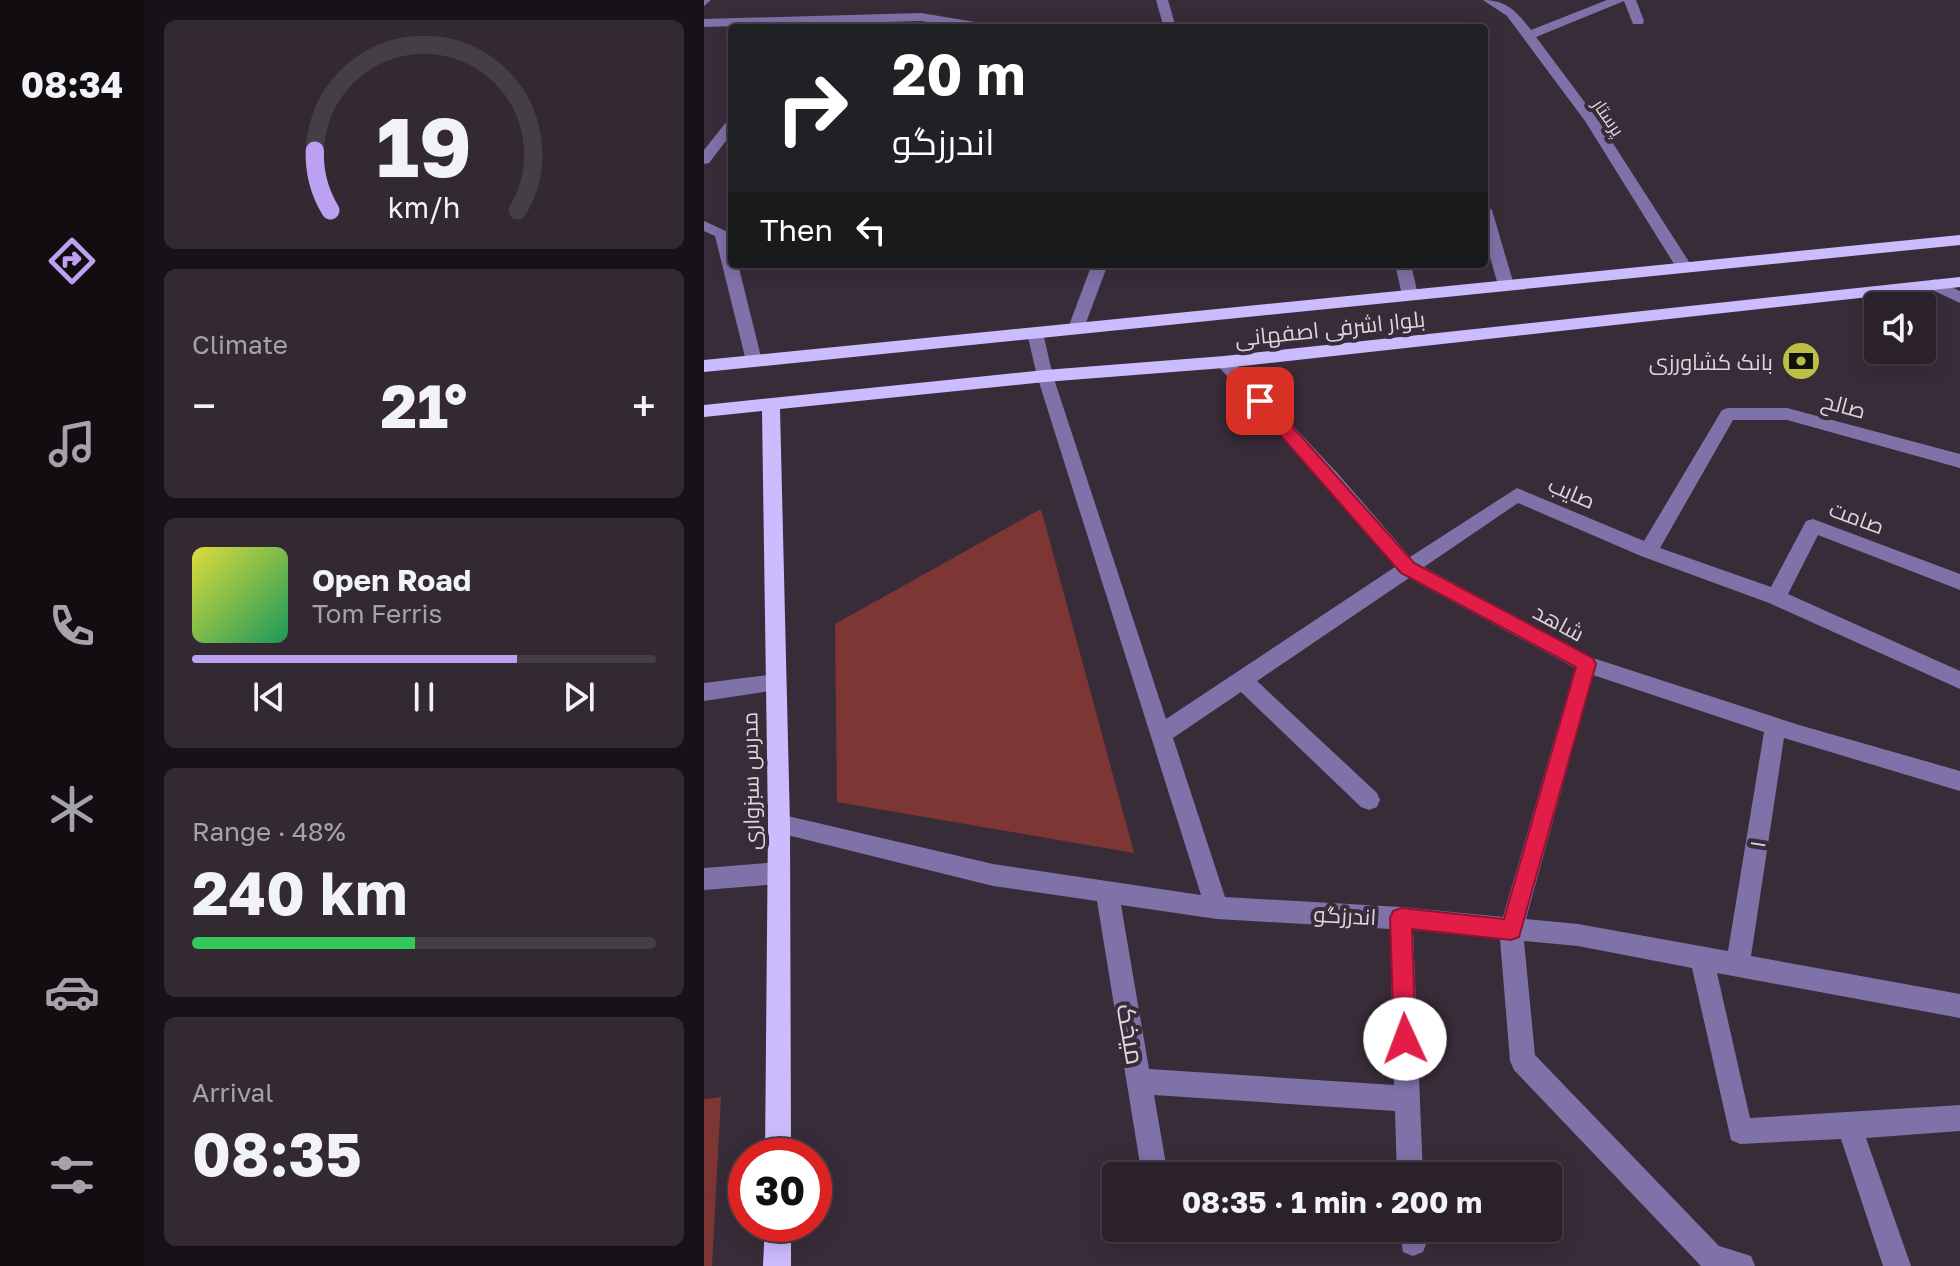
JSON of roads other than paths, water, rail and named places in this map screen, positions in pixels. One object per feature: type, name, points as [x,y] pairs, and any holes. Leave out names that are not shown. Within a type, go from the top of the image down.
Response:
[{"type":"main road","name":"بلوار اشرفی اصفهانی","points":[[704,366],[1960,240]]},
{"type":"main road","name":"بلوار اشرفی اصفهانی","points":[[704,411],[1045,376],[1224,362],[1960,282]]},
{"type":"main road","name":"مدرس سبزواری","points":[[771,405],[779,824],[778,1138]]},
{"type":"main road","points":[[777,1266],[778,1242]]},
{"type":"street","points":[[921,17],[933,0]]},
{"type":"street","points":[[1162,0],[1169,24]]},
{"type":"street","name":"پرستار","points":[[1489,0],[1511,13],[1591,120],[1685,268]]},
{"type":"street","points":[[1528,36],[1618,0]]},
{"type":"street","points":[[1630,0],[1638,21]]},
{"type":"street","points":[[704,23],[921,17],[962,24]]},
{"type":"street","points":[[704,160],[728,129]]},
{"type":"street","points":[[1488,224],[1506,285]]},
{"type":"street","points":[[704,226],[722,233],[728,257]]},
{"type":"street","points":[[731,268],[754,361]]},
{"type":"street","points":[[1076,328],[1098,268]]},
{"type":"street","points":[[1404,268],[1410,295]]},
{"type":"street","points":[[1934,284],[1960,298]]},
{"type":"street","points":[[1035,333],[1045,376],[1217,908]]},
{"type":"street","name":"شاهد","points":[[1224,362],[1333,480],[1408,568],[1586,664],[1799,734],[1960,781]]},
{"type":"street","name":"صالح","points":[[1648,551],[1728,414],[1787,414],[1960,461]]},
{"type":"street","name":"صایب","points":[[1161,734],[1517,495],[1648,551],[1776,597],[1960,680]]},
{"type":"street","name":"صامت","points":[[1776,597],[1813,526],[1960,582]]},
{"type":"street","points":[[1586,664],[1511,930],[1523,1061],[1711,1257],[1741,1266]]},
{"type":"street","points":[[1242,680],[1369,800]]},
{"type":"street","points":[[704,692],[776,683]]},
{"type":"street","name":"۱","points":[[1738,965],[1776,724]]},
{"type":"street","name":"اندرزگو","points":[[779,824],[993,875],[1217,908],[1401,918],[1578,935],[1960,1006]]},
{"type":"street","points":[[704,879],[779,873]]},
{"type":"street","name":"میخک","points":[[1107,892],[1153,1162]]},
{"type":"street","points":[[1401,918],[1409,1162]]},
{"type":"street","points":[[1702,958],[1740,1131],[1960,1118]]},
{"type":"street","points":[[1139,1081],[1407,1099]]},
{"type":"street","points":[[1849,1126],[1897,1266]]},
{"type":"place","name":"بانک کشاورزی","points":[[1801,361]]}]
